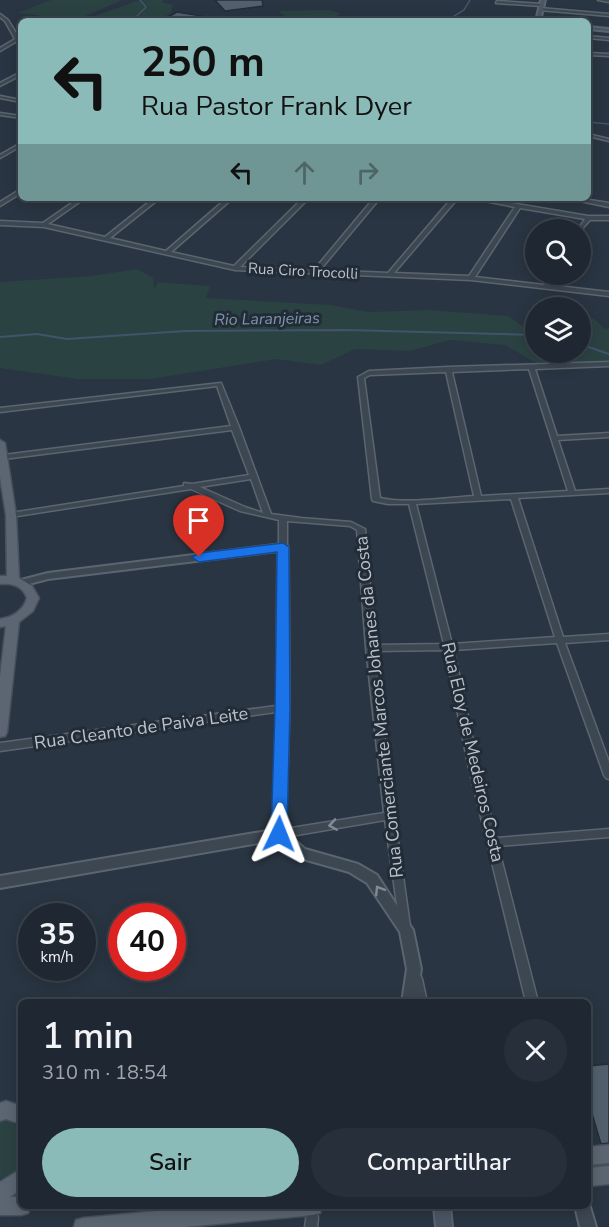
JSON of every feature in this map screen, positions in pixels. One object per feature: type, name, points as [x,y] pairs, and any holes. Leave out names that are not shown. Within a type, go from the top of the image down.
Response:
[{"type":"main road","points":[[591,28],[609,30]]},
{"type":"main road","points":[[0,443],[4,457],[11,514],[17,582]]},
{"type":"main road","points":[[0,580],[17,582],[31,592],[32,604],[27,610],[7,622],[0,732]]},
{"type":"main road","points":[[0,1112],[6,1110],[18,1114]]},
{"type":"main road","points":[[591,1155],[609,1154]]},
{"type":"main road","points":[[591,1178],[609,1175]]},
{"type":"main road","points":[[0,1193],[18,1180]]},
{"type":"main road","points":[[0,1206],[18,1206]]},
{"type":"main road","points":[[442,1209],[444,1227]]},
{"type":"main road","points":[[83,1227],[312,1217]]},
{"type":"street","points":[[600,0],[609,1]]},
{"type":"street","points":[[497,2],[542,5],[609,15]]},
{"type":"street","points":[[0,15],[5,18],[18,39]]},
{"type":"street","points":[[0,21],[5,18]]},
{"type":"street","points":[[591,37],[609,39]]},
{"type":"street","points":[[0,50],[18,41]]},
{"type":"street","points":[[591,54],[609,55]]},
{"type":"street","points":[[0,85],[18,75]]},
{"type":"street","points":[[0,97],[18,100]]},
{"type":"street","points":[[1,114],[18,117]]},
{"type":"street","points":[[591,136],[609,140]]},
{"type":"street","points":[[0,157],[18,146]]},
{"type":"street","points":[[0,204],[18,192]]},
{"type":"street","points":[[585,201],[607,205],[609,198]]},
{"type":"street","points":[[44,225],[78,201]]},
{"type":"street","points":[[106,239],[153,201]]},
{"type":"street","points":[[167,253],[227,201]]},
{"type":"street","points":[[235,268],[303,201]]},
{"type":"street","points":[[316,271],[374,201]]},
{"type":"street","points":[[389,275],[452,201]]},
{"type":"street","points":[[490,201],[588,218],[609,218]]},
{"type":"street","points":[[471,278],[518,206]]},
{"type":"street","name":"Rua Ciro Trocolli","points":[[0,224],[44,225],[235,268],[471,278],[609,294]]},
{"type":"street","points":[[606,363],[369,373],[361,377],[361,383],[376,499],[388,502],[412,502],[609,491]]},
{"type":"street","points":[[531,366],[572,493]]},
{"type":"street","points":[[448,369],[478,498]]},
{"type":"street","points":[[0,410],[219,384],[268,516]]},
{"type":"street","points":[[4,457],[236,427]]},
{"type":"street","points":[[554,438],[609,435]]},
{"type":"street","points":[[11,514],[187,485],[252,477]]},
{"type":"street","points":[[187,485],[249,511],[283,519],[283,708],[279,834],[301,853],[366,873],[372,879],[405,930],[420,999]]},
{"type":"street","points":[[514,496],[560,640],[609,775]]},
{"type":"street","name":"Rua Eloy de Medeiros Costa","points":[[412,502],[450,647],[473,764],[531,999]]},
{"type":"street","name":"Rua Comerciante Marcos Johanes da Costa","points":[[283,519],[351,524],[361,529],[370,648],[388,816],[405,930]]},
{"type":"street","points":[[17,582],[48,576],[283,547]]},
{"type":"street","points":[[370,648],[450,647],[609,637]]},
{"type":"street","name":"Rua Cleanto de Paiva Leite","points":[[0,747],[283,708]]},
{"type":"street","points":[[0,882],[388,816]]},
{"type":"street","points":[[494,842],[609,833]]},
{"type":"street","points":[[409,999],[414,969]]},
{"type":"street","points":[[584,1209],[588,1227]]},
{"type":"green space","points":[[51,0],[122,0],[81,18],[18,13]]},
{"type":"green space","points":[[140,0],[163,0],[162,2],[173,5],[171,13],[163,18],[89,18]]},
{"type":"green space","points":[[328,10],[340,13],[335,18],[287,18],[278,11]]},
{"type":"green space","points":[[137,269],[153,278],[154,289],[158,282],[210,286],[206,298],[330,305],[369,312],[429,310],[508,316],[525,328],[525,357],[505,345],[450,340],[410,351],[355,349],[321,365],[277,359],[150,379],[78,379],[0,368],[0,282],[92,276]]},
{"type":"green space","points":[[591,319],[605,329],[609,328],[609,362],[591,362]]},
{"type":"green space","points":[[0,1120],[12,1122],[18,1127],[18,1168],[9,1176],[0,1179]]},
{"type":"building","points":[[215,0],[262,0],[263,6],[225,11]]},
{"type":"building","points":[[177,12],[202,16],[202,18],[166,18]]},
{"type":"building","points":[[609,1064],[609,1143],[601,1144],[591,1110],[591,1066]]},
{"type":"waterway","points":[[135,18],[146,7],[140,0]]},
{"type":"waterway","points":[[451,18],[464,10],[470,0]]},
{"type":"waterway","name":"Rio Laranjeiras","points":[[591,122],[609,124]]},
{"type":"waterway","name":"Rio Laranjeiras","points":[[0,337],[37,334],[67,339],[185,331],[346,330],[525,335]]},
{"type":"waterway","name":"Rio Laranjeiras","points":[[591,348],[609,354]]},
{"type":"route","points":[[199,557],[283,547],[283,708],[279,834]]}]
